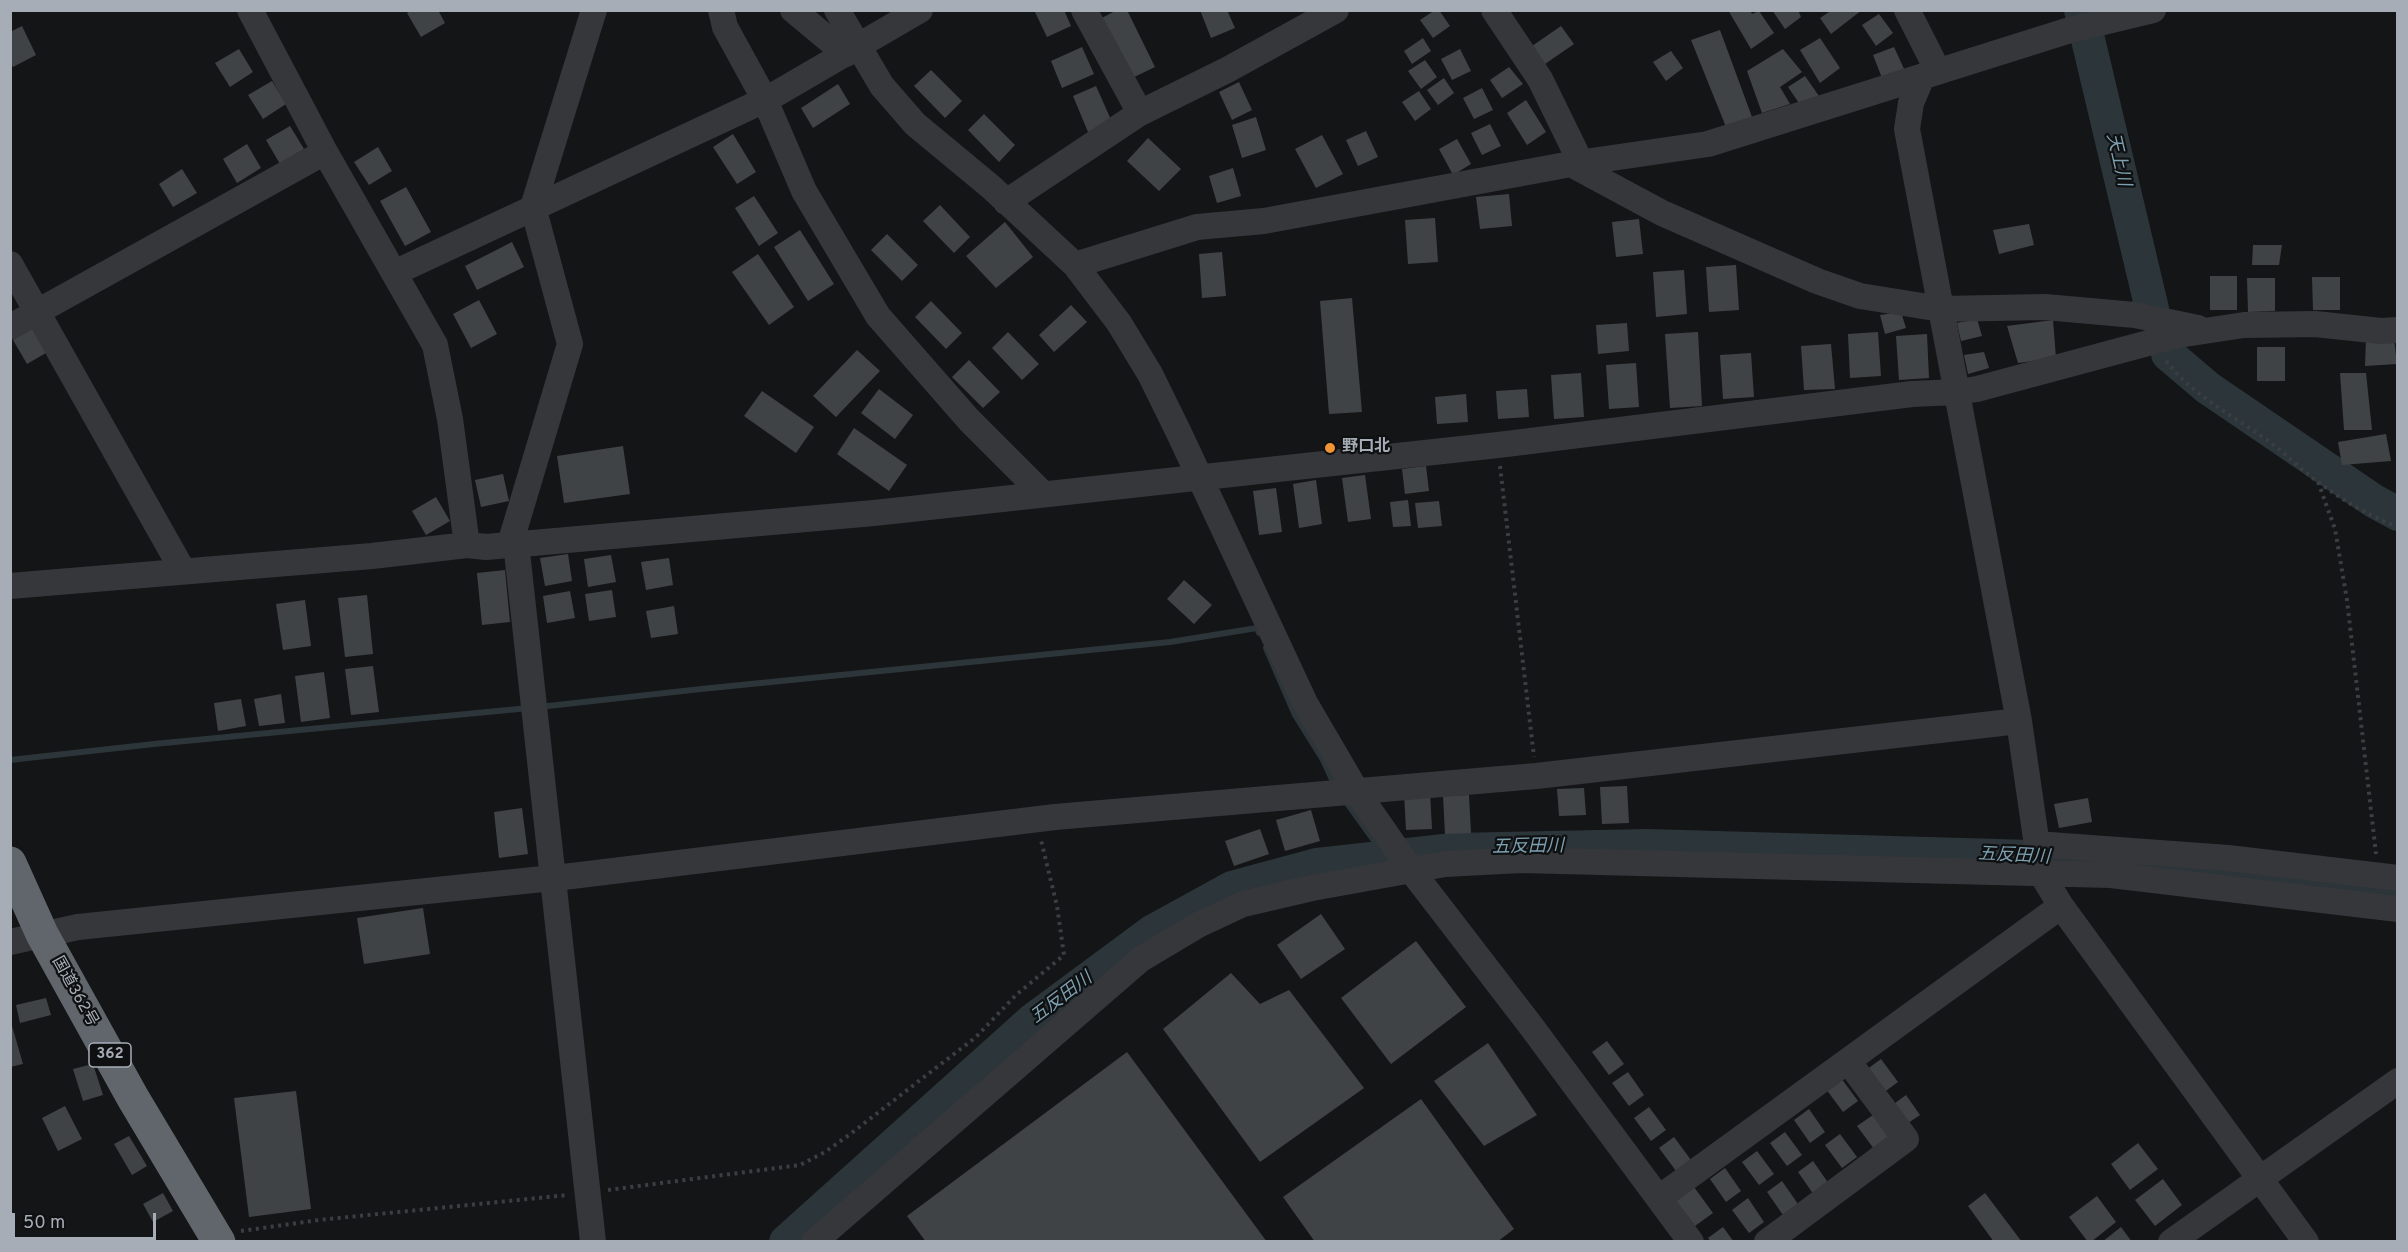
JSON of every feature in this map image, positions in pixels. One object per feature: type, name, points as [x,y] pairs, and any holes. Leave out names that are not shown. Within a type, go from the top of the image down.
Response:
[{"type":"highway","name":"国道362号","points":[[10,863],[42,934],[134,1098],[217,1238]]},
{"type":"street","points":[[250,10],[325,152],[435,345],[450,419],[467,545]]},
{"type":"street","points":[[593,1242],[537,721],[513,543],[570,344],[533,207],[594,10]]},
{"type":"street","points":[[721,10],[725,27],[765,100],[804,191],[878,316],[969,420],[1043,494]]},
{"type":"street","points":[[793,10],[852,50],[915,124],[991,187],[1075,265],[1119,323],[1150,374],[1274,633],[1346,793],[1404,858],[1691,1242]]},
{"type":"street","points":[[837,10],[852,50]]},
{"type":"street","points":[[394,273],[765,100],[920,10]]},
{"type":"street","points":[[1084,10],[1140,113]]},
{"type":"street","points":[[1006,202],[1140,113],[1245,60],[1336,10]]},
{"type":"street","points":[[1494,10],[1540,79],[1576,163],[1662,213],[1817,281],[1860,296],[1941,309],[2045,307],[2135,315],[2210,330]]},
{"type":"street","points":[[1906,10],[1930,74]]},
{"type":"street","points":[[1075,265],[1197,227],[1264,221],[1576,163],[1708,144],[2080,27],[2153,10]]},
{"type":"street","points":[[1930,74],[1911,103],[1907,129],[2019,721],[2041,872],[2061,906],[2306,1242]]},
{"type":"street","points":[[10,327],[325,152]]},
{"type":"street","points":[[10,264],[38,310],[183,571]]},
{"type":"street","points":[[10,586],[372,556],[467,545],[486,547],[863,514],[1498,445],[1912,394],[1956,392],[1977,389],[2155,341],[2244,325],[2315,324],[2381,331],[2397,330]]},
{"type":"street","points":[[10,942],[90,926],[554,878],[1037,819],[1536,776],[2019,721]]},
{"type":"street","points":[[2036,845],[2228,858],[2388,877]]},
{"type":"street","points":[[814,1242],[1141,959],[1198,925],[1243,904],[1312,888],[1404,858],[1445,864],[1521,860],[2110,875],[2397,909]]},
{"type":"street","points":[[1659,1198],[2061,906]]},
{"type":"street","points":[[1767,1242],[1906,1139],[1848,1061]]},
{"type":"street","points":[[2171,1242],[2397,1081]]},
{"type":"path","points":[[2155,341],[2162,356],[2175,373],[2211,403],[2268,441],[2318,482],[2374,518],[2397,527]]},
{"type":"path","points":[[1498,445],[1536,776]]},
{"type":"path","points":[[2318,482],[2335,529],[2388,877]]},
{"type":"path","points":[[217,1238],[319,1221],[587,1193],[800,1165],[849,1136],[976,1037],[1016,995],[1064,955],[1057,906],[1037,819]]},
{"type":"building","points":[[412,10],[438,10],[445,23],[421,37],[407,13]]},
{"type":"building","points":[[1034,10],[1064,10],[1071,26],[1047,37]]},
{"type":"building","points":[[1117,10],[1127,10],[1155,67],[1128,80],[1098,20]]},
{"type":"building","points":[[1200,10],[1227,10],[1235,28],[1211,38]]},
{"type":"building","points":[[1435,10],[1439,10],[1450,26],[1433,38],[1420,20]]},
{"type":"building","points":[[1728,10],[1750,10],[1752,14],[1759,11],[1774,33],[1751,49]]},
{"type":"building","points":[[1772,10],[1798,10],[1801,17],[1785,29]]},
{"type":"building","points":[[1832,10],[1862,10],[1831,34],[1820,18]]},
{"type":"building","points":[[1879,14],[1893,33],[1876,46],[1862,25]]},
{"type":"building","points":[[22,26],[36,55],[13,67],[10,61],[10,32]]},
{"type":"building","points":[[1561,26],[1574,44],[1545,64],[1532,46]]},
{"type":"building","points":[[1720,30],[1752,117],[1726,127],[1691,40]]},
{"type":"building","points":[[1423,38],[1431,51],[1412,64],[1404,51]]},
{"type":"building","points":[[1820,38],[1840,68],[1820,83],[1800,50]]},
{"type":"building","points":[[1082,47],[1094,74],[1062,88],[1051,61]]},
{"type":"building","points":[[1894,47],[1905,71],[1882,78],[1873,55]]},
{"type":"building","points":[[239,49],[253,72],[230,87],[215,63]]},
{"type":"building","points":[[1460,49],[1471,71],[1452,80],[1441,59]]},
{"type":"building","points":[[1783,49],[1802,72],[1780,87],[1790,104],[1762,113],[1747,71]]},
{"type":"building","points":[[1671,51],[1683,68],[1666,81],[1653,62]]},
{"type":"building","points":[[1425,60],[1437,77],[1421,89],[1408,71]]},
{"type":"building","points":[[1509,67],[1523,84],[1502,98],[1490,80]]},
{"type":"building","points":[[931,70],[962,101],[945,118],[914,86]]},
{"type":"building","points":[[1805,76],[1819,96],[1801,106],[1788,87]]},
{"type":"building","points":[[1444,78],[1454,93],[1438,105],[1427,90]]},
{"type":"building","points":[[272,81],[286,104],[263,119],[248,95]]},
{"type":"building","points":[[1239,82],[1252,110],[1232,120],[1219,92]]},
{"type":"building","points":[[838,84],[850,104],[813,128],[801,108]]},
{"type":"building","points":[[1096,86],[1112,122],[1088,132],[1073,96]]},
{"type":"building","points":[[1482,88],[1493,110],[1474,119],[1463,98]]},
{"type":"building","points":[[1419,91],[1431,109],[1415,121],[1402,102]]},
{"type":"building","points":[[1526,100],[1546,132],[1527,145],[1507,113]]},
{"type":"building","points":[[984,114],[1015,145],[999,162],[968,130]]},
{"type":"building","points":[[1256,117],[1266,150],[1242,158],[1232,125]]},
{"type":"building","points":[[1490,124],[1501,146],[1482,155],[1471,133]]},
{"type":"building","points":[[290,126],[304,149],[280,164],[266,140]]},
{"type":"building","points":[[1366,131],[1378,157],[1358,166],[1346,140]]},
{"type":"building","points":[[733,134],[756,172],[737,184],[713,147]]},
{"type":"building","points":[[1322,135],[1343,174],[1316,188],[1295,149]]},
{"type":"building","points":[[1148,138],[1181,169],[1159,191],[1127,161]]},
{"type":"building","points":[[1457,139],[1471,164],[1453,175],[1439,149]]},
{"type":"building","points":[[247,144],[261,168],[237,183],[223,159]]},
{"type":"building","points":[[378,147],[392,171],[369,185],[354,162]]},
{"type":"building","points":[[1233,168],[1241,196],[1217,203],[1209,176]]},
{"type":"building","points":[[182,169],[197,193],[173,207],[159,184]]},
{"type":"building","points":[[406,187],[431,232],[405,246],[380,201]]},
{"type":"building","points":[[1509,194],[1512,226],[1480,229],[1476,197]]},
{"type":"building","points":[[754,196],[778,233],[759,246],[735,208]]},
{"type":"building","points":[[940,205],[970,237],[954,253],[923,221]]},
{"type":"building","points":[[1435,218],[1438,262],[1408,264],[1405,220]]},
{"type":"building","points":[[1639,219],[1643,254],[1616,257],[1612,222]]},
{"type":"building","points":[[1005,222],[1033,257],[996,288],[966,256]]},
{"type":"building","points":[[2029,224],[2034,245],[1999,254],[1993,230]]},
{"type":"building","points":[[800,230],[834,284],[808,301],[774,247]]},
{"type":"building","points":[[887,234],[918,265],[902,281],[871,250]]},
{"type":"building","points":[[512,242],[524,267],[477,290],[465,266]]},
{"type":"building","points":[[2253,245],[2282,245],[2279,265],[2252,265]]},
{"type":"building","points":[[1222,252],[1226,296],[1202,298],[1199,254]]},
{"type":"building","points":[[758,254],[794,307],[769,325],[732,272]]},
{"type":"building","points":[[1736,265],[1739,310],[1709,312],[1706,267]]},
{"type":"building","points":[[1684,270],[1687,314],[1656,317],[1653,272]]},
{"type":"building","points":[[2210,276],[2237,276],[2237,310],[2210,310]]},
{"type":"building","points":[[2312,277],[2340,277],[2340,310],[2313,310]]},
{"type":"building","points":[[2247,278],[2275,278],[2275,311],[2248,312]]},
{"type":"building","points":[[1352,298],[1362,412],[1329,414],[1320,301]]},
{"type":"building","points":[[479,300],[497,334],[471,348],[453,314]]},
{"type":"building","points":[[931,301],[962,333],[946,349],[915,317]]},
{"type":"building","points":[[1071,305],[1087,322],[1054,352],[1039,335]]},
{"type":"building","points":[[1901,312],[1906,328],[1885,334],[1880,315]]},
{"type":"building","points":[[1977,319],[1982,336],[1961,341],[1957,323]]},
{"type":"building","points":[[2053,320],[2056,358],[2018,363],[2007,326]]},
{"type":"building","points":[[1627,323],[1629,351],[1598,354],[1596,325]]},
{"type":"building","points":[[36,326],[51,350],[27,364],[13,340]]},
{"type":"building","points":[[1008,332],[1039,364],[1022,380],[992,348]]},
{"type":"building","points":[[1698,332],[1702,406],[1670,408],[1665,334]]},
{"type":"building","points":[[1878,332],[1881,376],[1850,378],[1848,334]]},
{"type":"building","points":[[1927,334],[1929,378],[1899,380],[1896,336]]},
{"type":"building","points":[[2366,339],[2394,339],[2397,364],[2365,366]]},
{"type":"building","points":[[1831,344],[1835,389],[1804,390],[1801,346]]},
{"type":"building","points":[[2257,347],[2285,347],[2285,381],[2257,381]]},
{"type":"building","points":[[857,350],[880,371],[836,417],[813,396]]},
{"type":"building","points":[[1984,352],[1989,368],[1968,374],[1964,355]]},
{"type":"building","points":[[1751,353],[1754,397],[1723,399],[1720,355]]},
{"type":"building","points":[[969,360],[1000,392],[983,408],[952,377]]},
{"type":"building","points":[[1636,363],[1639,407],[1609,409],[1606,365]]},
{"type":"building","points":[[1581,373],[1584,417],[1554,419],[1551,375]]},
{"type":"building","points":[[2340,373],[2366,373],[2372,430],[2344,430]]},
{"type":"building","points":[[879,389],[913,415],[895,439],[861,413]]},
{"type":"building","points":[[1527,389],[1529,417],[1498,419],[1496,391]]},
{"type":"building","points":[[762,391],[814,427],[796,453],[744,416]]},
{"type":"building","points":[[1466,394],[1468,422],[1437,424],[1435,397]]},
{"type":"building","points":[[854,428],[907,465],[889,491],[837,454]]},
{"type":"building","points":[[2386,434],[2391,461],[2342,465],[2338,442]]},
{"type":"building","points":[[623,446],[630,494],[564,503],[557,456]]},
{"type":"building","points":[[1426,466],[1429,491],[1405,494],[1402,469]]},
{"type":"building","points":[[503,474],[509,501],[481,507],[475,480]]},
{"type":"building","points":[[1365,475],[1371,519],[1348,522],[1342,478]]},
{"type":"building","points":[[1316,480],[1322,524],[1299,528],[1293,484]]},
{"type":"building","points":[[1276,488],[1282,532],[1259,535],[1253,491]]},
{"type":"building","points":[[436,497],[450,521],[426,535],[412,511]]},
{"type":"building","points":[[1408,500],[1411,526],[1393,527],[1390,502]]},
{"type":"building","points":[[1439,501],[1442,526],[1418,528],[1415,503]]},
{"type":"building","points":[[568,554],[572,581],[545,586],[540,558]]},
{"type":"building","points":[[611,555],[616,582],[588,587],[584,559]]},
{"type":"building","points":[[669,558],[673,585],[646,590],[641,562]]},
{"type":"building","points":[[505,570],[510,622],[482,625],[477,573]]},
{"type":"building","points":[[1184,580],[1212,605],[1194,624],[1167,599]]},
{"type":"building","points":[[612,590],[616,617],[589,621],[585,594]]},
{"type":"building","points":[[570,591],[575,618],[547,623],[543,596]]},
{"type":"building","points":[[367,595],[373,654],[345,657],[338,598]]},
{"type":"building","points":[[305,600],[311,646],[283,650],[276,604]]},
{"type":"building","points":[[674,606],[678,634],[651,638],[646,611]]},
{"type":"building","points":[[373,666],[379,712],[351,715],[345,669]]},
{"type":"building","points":[[324,672],[330,718],[301,722],[295,676]]},
{"type":"building","points":[[281,694],[285,723],[259,726],[254,699]]},
{"type":"building","points":[[241,699],[246,726],[218,731],[214,703]]},
{"type":"building","points":[[1627,786],[1629,823],[1602,824],[1600,787]]},
{"type":"building","points":[[1584,788],[1586,815],[1559,816],[1557,789]]},
{"type":"building","points":[[1430,792],[1432,829],[1406,830],[1404,793]]},
{"type":"building","points":[[1469,795],[1471,833],[1445,834],[1443,796]]},
{"type":"building","points":[[2088,798],[2092,822],[2059,828],[2054,804]]},
{"type":"building","points":[[522,808],[528,854],[499,858],[494,812]]},
{"type":"building","points":[[1311,810],[1320,841],[1285,851],[1276,820]]},
{"type":"building","points":[[1260,829],[1269,854],[1234,866],[1225,841]]},
{"type":"building","points":[[423,908],[430,954],[364,964],[357,918]]},
{"type":"building","points":[[1321,914],[1345,949],[1301,979],[1277,945]]},
{"type":"building","points":[[1416,941],[1466,1007],[1391,1064],[1341,998]]},
{"type":"building","points":[[1231,973],[1260,1004],[1289,990],[1364,1088],[1260,1162],[1163,1029]]},
{"type":"building","points":[[46,998],[51,1015],[20,1023],[16,1005]]},
{"type":"building","points":[[10,1019],[23,1064],[10,1067]]},
{"type":"building","points":[[1607,1041],[1624,1064],[1609,1075],[1592,1052]]},
{"type":"building","points":[[1488,1043],[1537,1115],[1484,1146],[1434,1081]]},
{"type":"building","points":[[1127,1052],[1267,1242],[926,1242],[907,1216]]},
{"type":"building","points":[[1881,1059],[1898,1082],[1883,1093],[1866,1070]]},
{"type":"building","points":[[93,1064],[103,1095],[83,1101],[73,1069]]},
{"type":"building","points":[[1628,1072],[1644,1095],[1629,1106],[1612,1083]]},
{"type":"building","points":[[1841,1078],[1858,1101],[1843,1112],[1826,1089]]},
{"type":"building","points":[[296,1091],[311,1209],[249,1217],[234,1098]]},
{"type":"building","points":[[1906,1095],[1920,1115],[1905,1125],[1891,1106]]},
{"type":"building","points":[[1421,1099],[1514,1229],[1497,1242],[1315,1242],[1283,1197]]},
{"type":"building","points":[[65,1106],[82,1139],[58,1151],[42,1118]]},
{"type":"building","points":[[1649,1107],[1666,1130],[1651,1141],[1634,1118]]},
{"type":"building","points":[[1809,1109],[1825,1132],[1810,1143],[1794,1120]]},
{"type":"building","points":[[1873,1115],[1889,1138],[1874,1149],[1857,1126]]},
{"type":"building","points":[[1785,1132],[1802,1155],[1787,1166],[1770,1143]]},
{"type":"building","points":[[1840,1134],[1857,1157],[1842,1168],[1825,1145]]},
{"type":"building","points":[[129,1136],[147,1166],[132,1175],[114,1144]]},
{"type":"building","points":[[1674,1137],[1691,1160],[1676,1171],[1659,1148]]},
{"type":"building","points":[[2138,1143],[2158,1169],[2130,1190],[2111,1164]]},
{"type":"building","points":[[1757,1151],[1774,1174],[1759,1185],[1742,1162]]},
{"type":"building","points":[[1813,1161],[1829,1184],[1814,1195],[1798,1172]]},
{"type":"building","points":[[1725,1168],[1741,1191],[1726,1202],[1710,1179]]},
{"type":"building","points":[[2163,1179],[2182,1205],[2155,1226],[2135,1200]]},
{"type":"building","points":[[1782,1181],[1798,1204],[1783,1215],[1767,1192]]},
{"type":"building","points":[[1694,1187],[1713,1213],[1695,1226],[1676,1201]]},
{"type":"building","points":[[163,1193],[173,1211],[153,1222],[143,1204]]},
{"type":"building","points":[[1985,1193],[2022,1242],[1994,1242],[1968,1206]]},
{"type":"building","points":[[2097,1196],[2116,1222],[2088,1242],[2069,1217]]},
{"type":"building","points":[[1748,1198],[1764,1222],[1749,1233],[1732,1210]]},
{"type":"building","points":[[1723,1227],[1734,1242],[1711,1242],[1708,1238]]},
{"type":"building","points":[[2121,1227],[2132,1242],[2102,1242]]},
{"type":"waterway","name":"天上川","points":[[2081,10],[2152,309]]},
{"type":"waterway","name":"天上川","points":[[2168,354],[2208,388],[2374,501],[2398,514]]},
{"type":"waterway","points":[[539,707],[1170,642],[1257,628],[1259,633]]},
{"type":"waterway","points":[[1266,648],[1295,715],[1323,760],[1335,786]]},
{"type":"waterway","points":[[10,760],[529,708]]},
{"type":"waterway","points":[[1344,799],[1385,856]]},
{"type":"waterway","name":"五反田川","points":[[786,1242],[1033,1020],[1152,932],[1232,888],[1317,865],[1453,850],[1647,846],[2033,857],[2398,893]]},
{"type":"place","name":"野口北","points":[[1330,448]]}]
